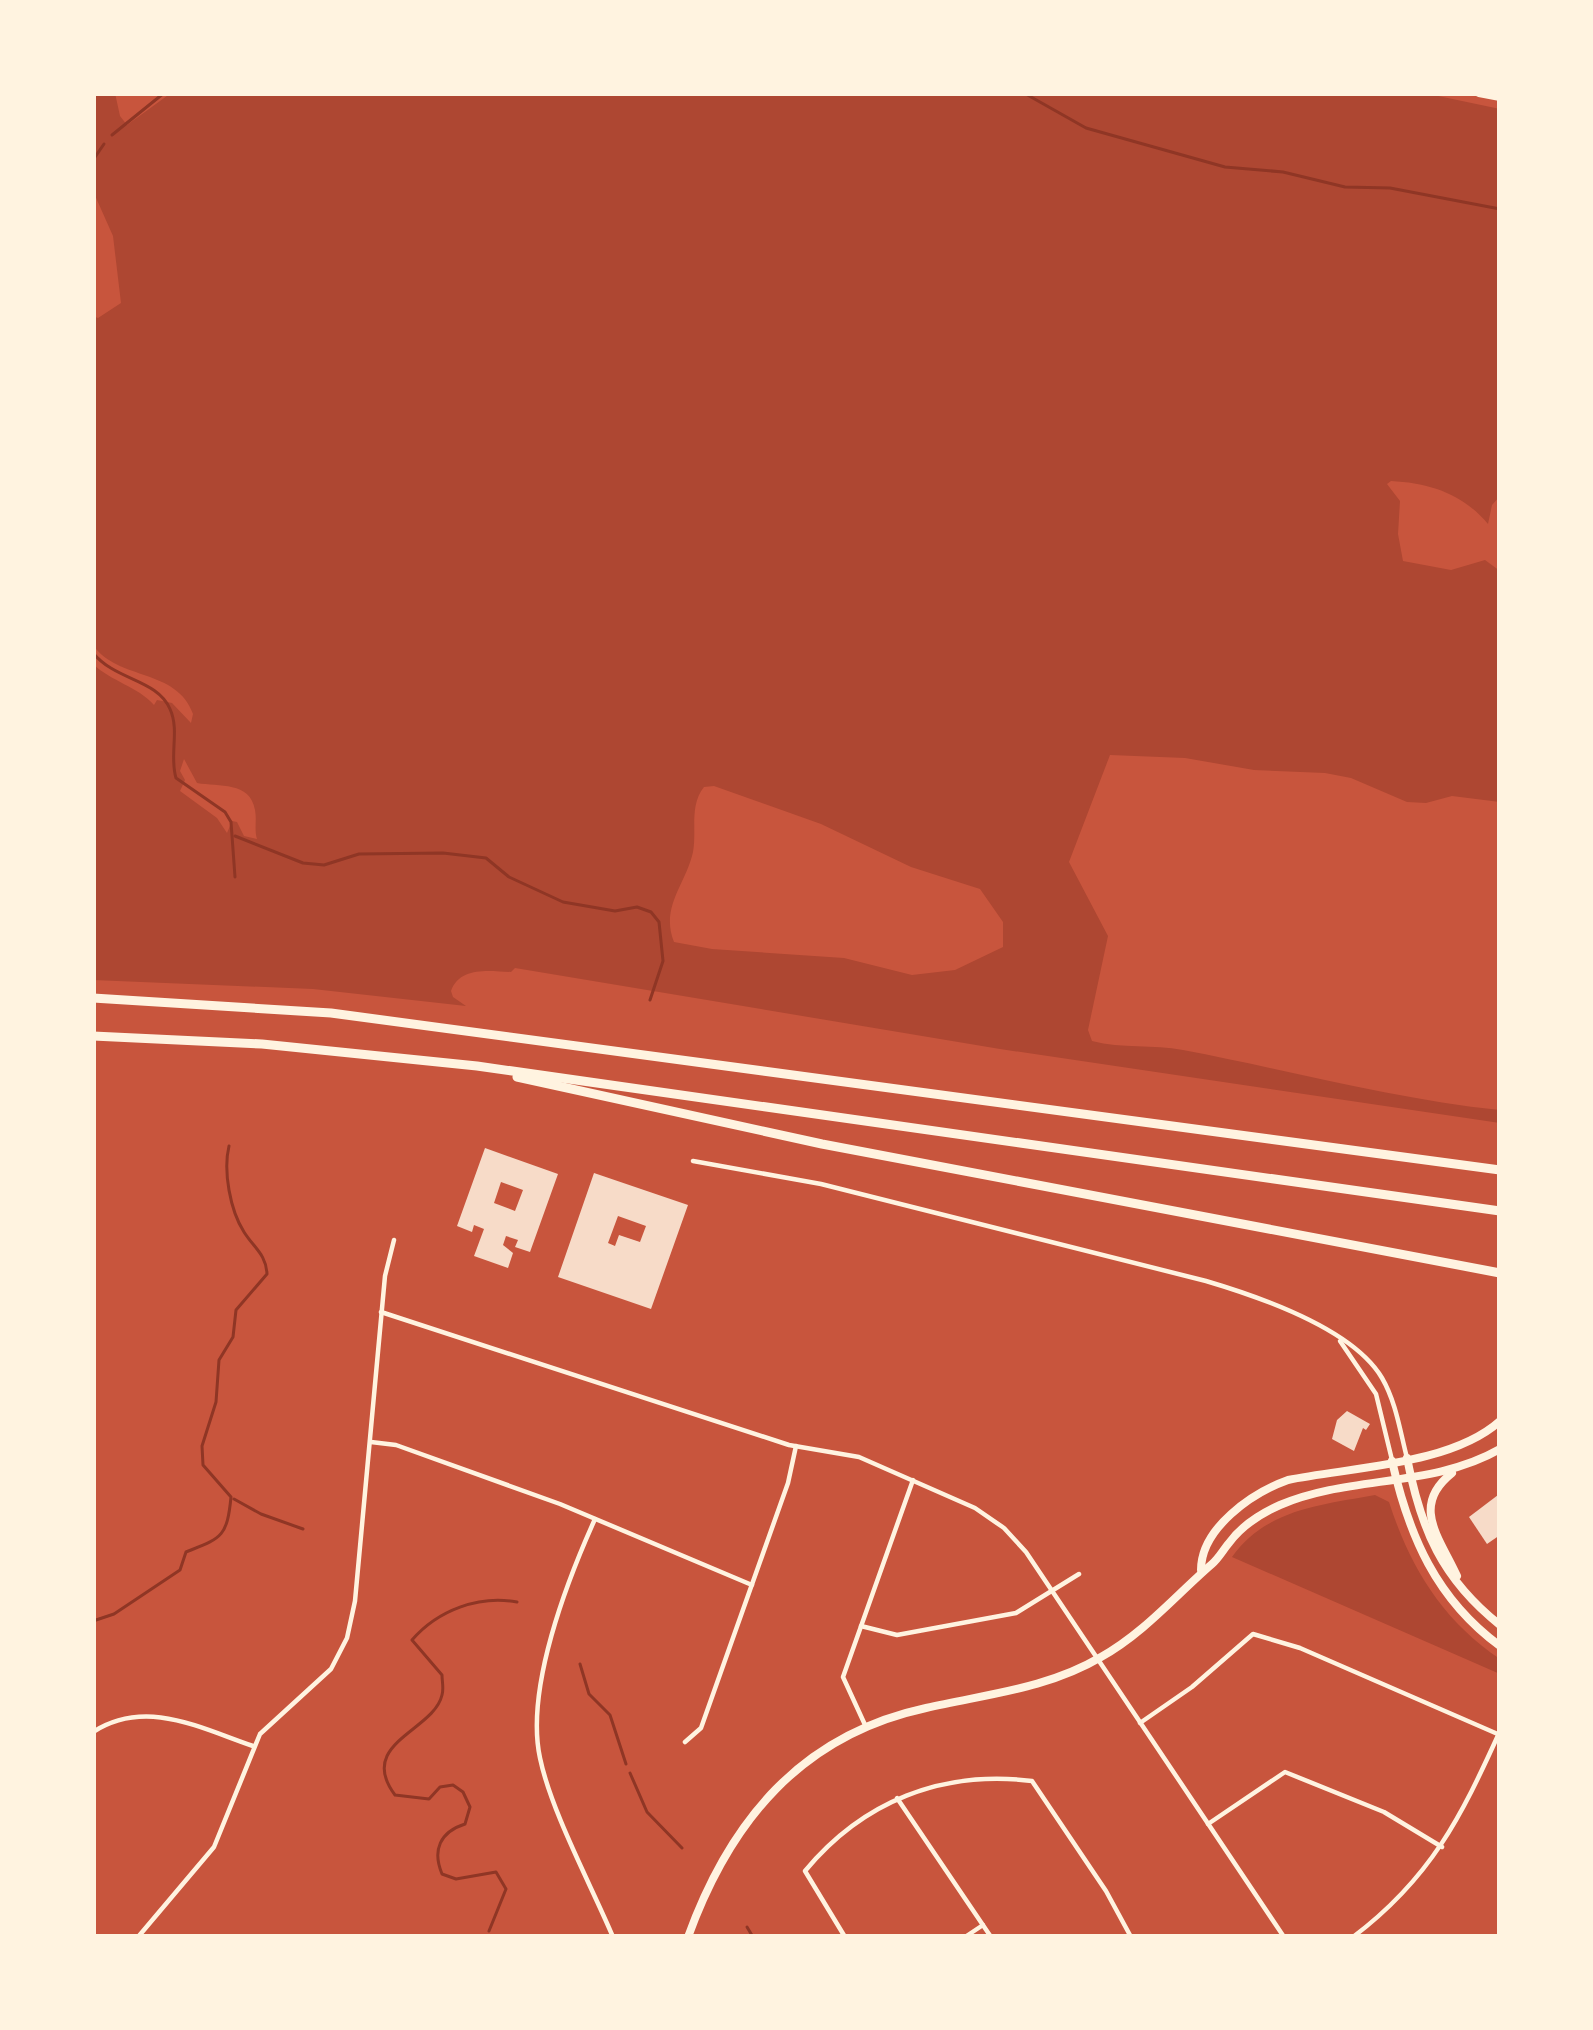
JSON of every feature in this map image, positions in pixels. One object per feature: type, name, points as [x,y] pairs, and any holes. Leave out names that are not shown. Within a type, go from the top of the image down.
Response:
[{"type":"highway","points":[[93,998],[331,1013],[1500,1170]]},
{"type":"highway","points":[[93,1036],[262,1043],[477,1066],[1500,1211]]},
{"type":"highway","points":[[477,1066],[557,1088],[822,1144],[1500,1276]]},
{"type":"main road","points":[[1479,93],[1500,98]]},
{"type":"main road","points":[[1201,1570],[1204,1552],[1218,1531],[1260,1492],[1288,1480],[1468,1442],[1500,1421]]},
{"type":"main road","points":[[688,1937],[716,1868],[747,1820],[804,1764],[866,1727],[918,1709],[1046,1682],[1097,1660],[1145,1627],[1250,1521],[1283,1504],[1455,1470],[1500,1450]]},
{"type":"main road","points":[[1407,1458],[1431,1545],[1462,1588],[1500,1625]]},
{"type":"main road","points":[[1392,1461],[1408,1526],[1436,1580],[1459,1610],[1500,1646]]},
{"type":"main road","points":[[1455,1470],[1432,1493],[1430,1514],[1462,1588]]},
{"type":"street","points":[[693,1161],[820,1184],[1206,1282],[1274,1305],[1361,1351],[1382,1379],[1407,1458]]},
{"type":"street","points":[[138,1937],[218,1840],[254,1746],[268,1724],[322,1682],[345,1643],[355,1600],[381,1312],[394,1240]]},
{"type":"street","points":[[381,1312],[796,1446],[847,1453],[975,1508],[1004,1528],[1284,1937]]},
{"type":"street","points":[[1340,1341],[1376,1394],[1392,1461]]},
{"type":"street","points":[[369,1442],[396,1445],[595,1519],[752,1585]]},
{"type":"street","points":[[685,1742],[701,1728],[788,1484],[796,1446]]},
{"type":"street","points":[[866,1727],[843,1677],[913,1480]]},
{"type":"street","points":[[595,1519],[565,1589],[540,1690],[537,1742],[545,1779],[613,1937]]},
{"type":"street","points":[[861,1626],[897,1635],[1016,1613],[1079,1574]]},
{"type":"street","points":[[1140,1723],[1192,1688],[1253,1634],[1300,1648],[1499,1733],[1442,1847],[1396,1901],[1353,1937]]},
{"type":"street","points":[[93,1732],[127,1716],[155,1715],[254,1746]]},
{"type":"street","points":[[1208,1824],[1285,1772],[1384,1812],[1442,1847]]},
{"type":"street","points":[[845,1937],[806,1870],[855,1822],[897,1798],[964,1779],[1032,1781],[1131,1937]]},
{"type":"street","points":[[897,1798],[991,1937]]},
{"type":"street","points":[[964,1937],[983,1925]]},
{"type":"shaded area","points":[[93,93],[115,93],[127,125],[171,93],[1424,93],[1500,109],[1500,496],[1492,505],[1488,524],[1445,492],[1405,482],[1387,484],[1400,501],[1398,534],[1403,561],[1451,570],[1485,560],[1500,571],[1500,802],[1452,796],[1407,802],[1351,778],[1325,773],[1110,755],[1069,862],[1108,936],[1088,1030],[1092,1041],[1183,1050],[1500,1110],[1500,1123],[1000,1049],[515,968],[461,977],[451,991],[466,1006],[313,989],[93,980],[93,664],[154,705],[157,700],[172,703],[191,723],[193,714],[174,689],[117,664],[93,645],[93,316],[98,318],[121,303],[113,236],[93,191]],"holes":[[[184,759],[197,783],[232,787],[247,794],[255,810],[257,839],[244,836],[237,822],[232,821],[227,833],[217,818],[180,791]],[[714,786],[821,824],[911,867],[980,889],[1003,922],[1003,947],[955,970],[912,975],[844,958],[674,942],[670,918],[693,852],[697,802],[704,787]]]},
{"type":"shaded area","points":[[1375,1495],[1389,1502],[1418,1570],[1445,1609],[1500,1659],[1500,1674],[1232,1557],[1261,1528],[1278,1519],[1315,1506]]},
{"type":"building","points":[[485,1148],[558,1174],[530,1252],[515,1247],[518,1240],[506,1236],[503,1245],[513,1253],[508,1268],[474,1256],[484,1229],[474,1225],[472,1232],[457,1226]],"holes":[[[501,1182],[523,1190],[515,1211],[494,1203]]]},
{"type":"building","points":[[594,1173],[688,1205],[651,1309],[558,1277]],"holes":[[[618,1216],[646,1226],[640,1242],[619,1235],[615,1246],[608,1243]]]},
{"type":"building","points":[[1347,1411],[1370,1424],[1363,1428],[1354,1451],[1332,1439],[1337,1420]]},
{"type":"building","points":[[1498,1495],[1500,1535],[1487,1544],[1469,1517]]},
{"type":"waterway","points":[[112,135],[164,93]]},
{"type":"waterway","points":[[1024,93],[1086,128],[1225,167],[1283,172],[1345,187],[1390,188],[1500,209]]},
{"type":"waterway","points":[[93,160],[104,144]]},
{"type":"waterway","points":[[93,653],[164,699],[174,726],[176,778],[225,812],[231,822],[235,877]]},
{"type":"waterway","points":[[235,836],[303,863],[324,865],[359,854],[443,853],[486,858],[509,877],[563,902],[651,912],[659,922],[663,961],[650,1000]]},
{"type":"waterway","points":[[93,1621],[114,1614],[180,1570],[186,1552],[215,1539],[227,1521],[231,1497],[203,1465],[202,1446],[216,1402],[219,1360],[233,1337],[236,1310],[267,1274],[232,1202],[227,1178],[229,1146]]},
{"type":"waterway","points":[[234,1499],[303,1529]]},
{"type":"waterway","points":[[489,1931],[506,1889],[496,1872],[456,1879],[442,1874],[439,1865],[440,1843],[465,1824],[470,1807],[463,1792],[453,1785],[440,1787],[429,1799],[395,1795],[385,1777],[385,1762],[401,1739],[436,1708],[443,1692],[442,1675],[412,1640],[434,1620],[460,1607],[517,1602]]},
{"type":"waterway","points":[[580,1664],[589,1694],[610,1715],[626,1764]]},
{"type":"waterway","points":[[630,1773],[647,1812],[682,1848]]},
{"type":"waterway","points":[[747,1927],[753,1937]]}]
